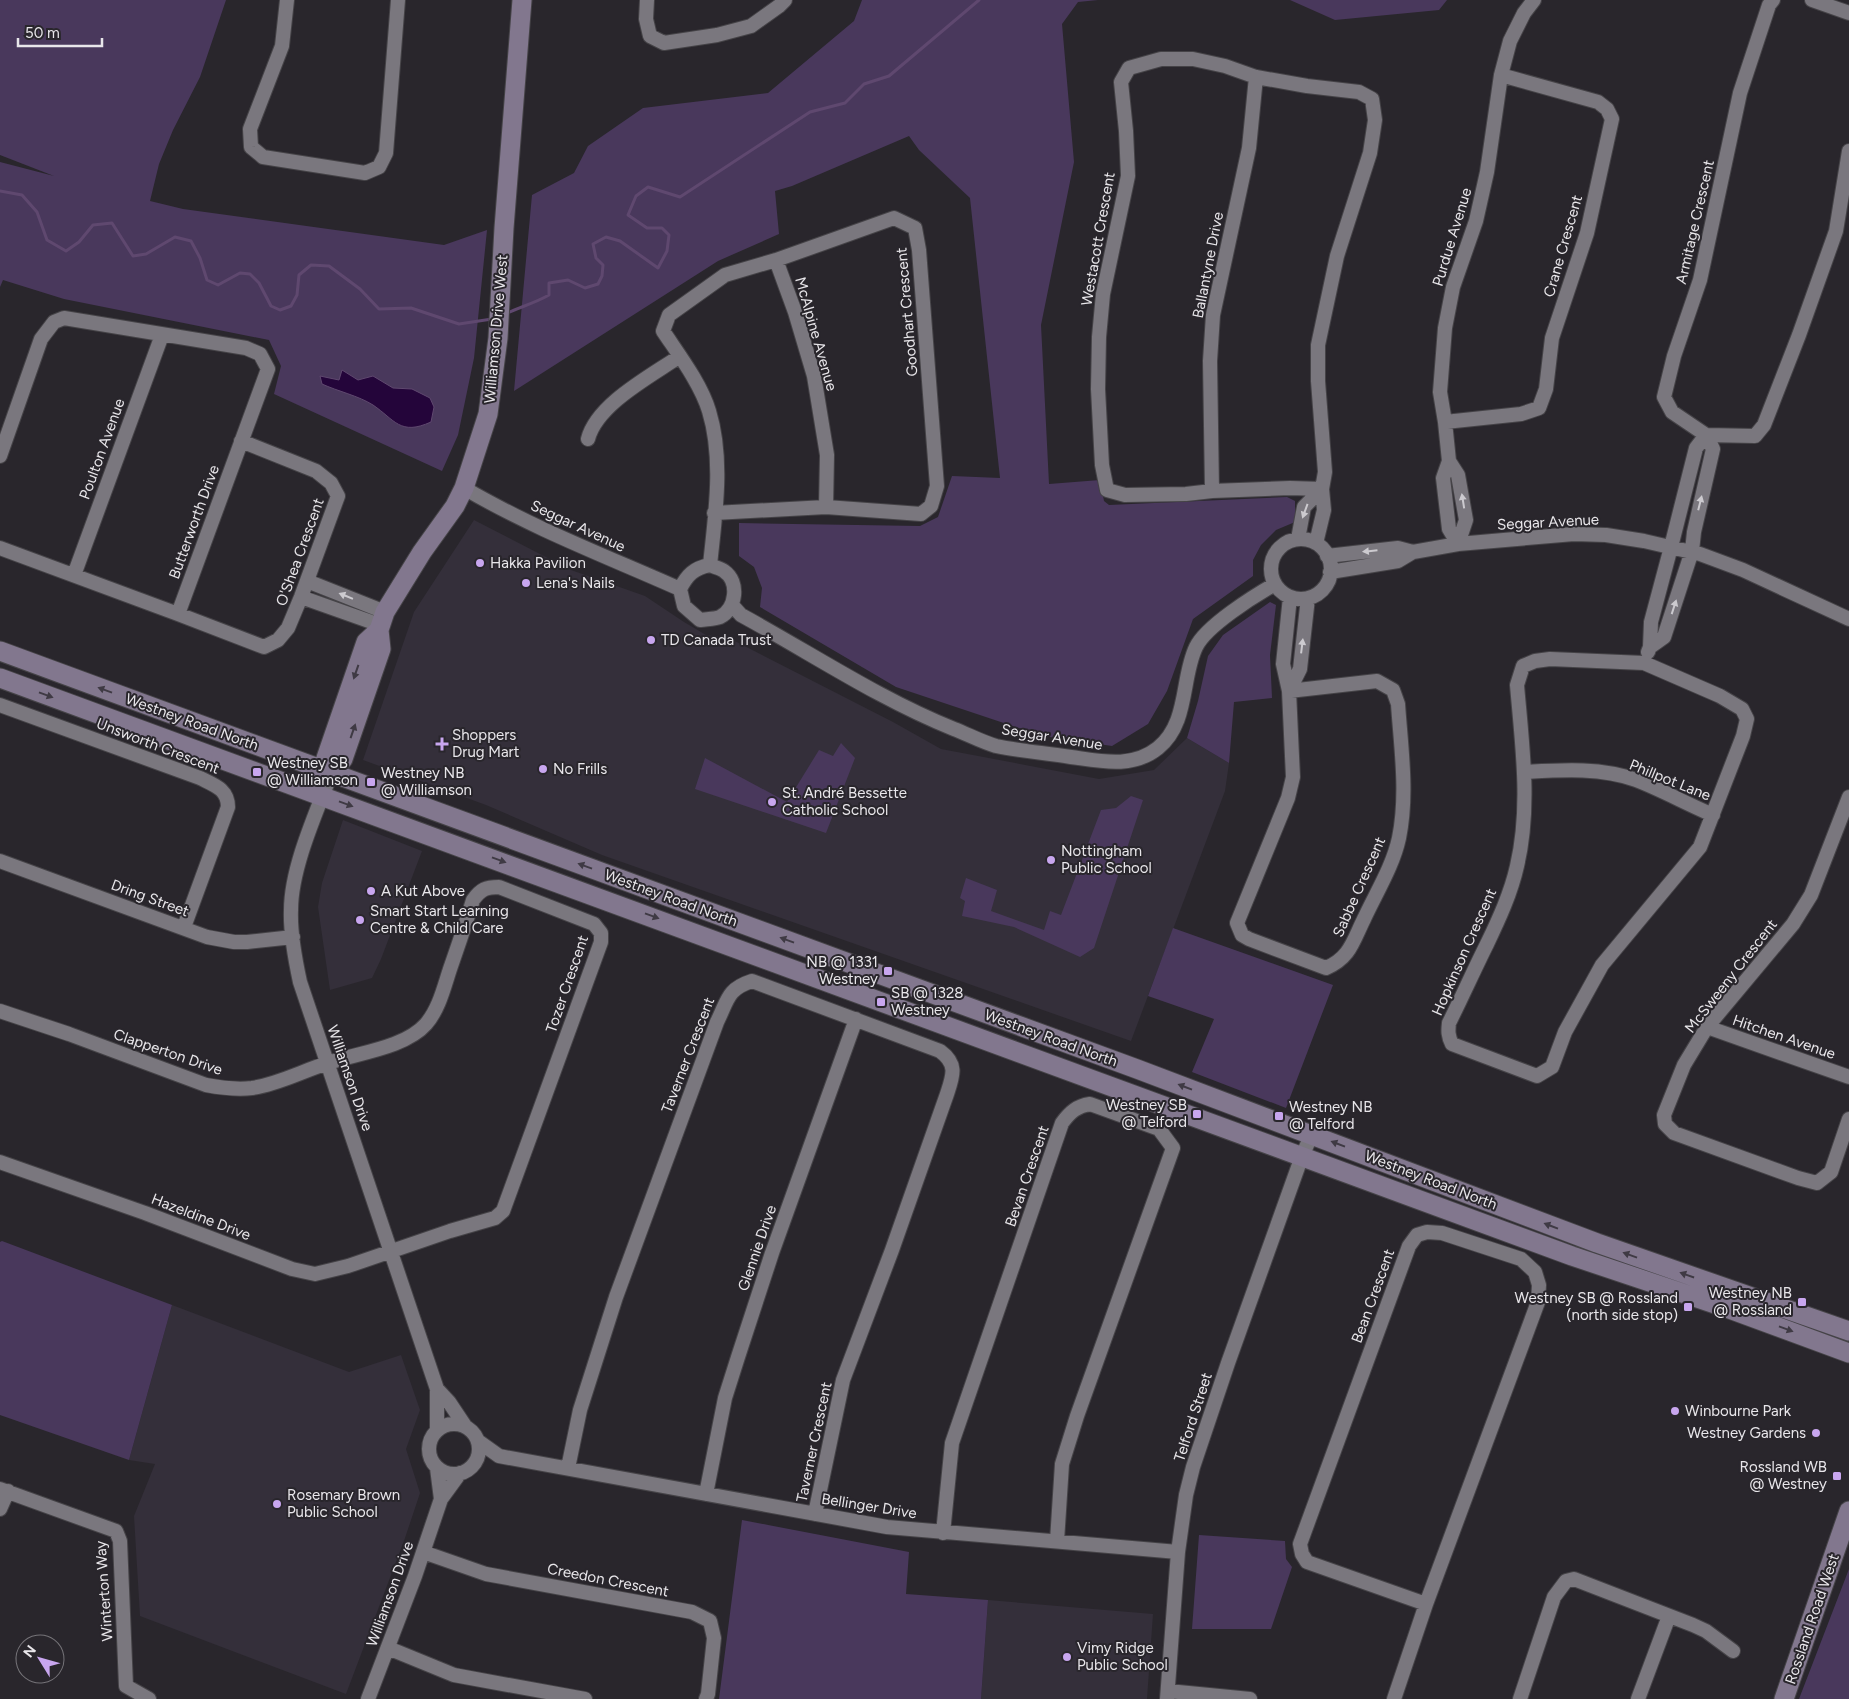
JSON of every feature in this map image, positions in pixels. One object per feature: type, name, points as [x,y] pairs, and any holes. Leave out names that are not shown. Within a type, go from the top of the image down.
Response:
[{"type":"main road","name":"Williamson Drive West","points":[[381,622],[422,552],[455,506],[464,488],[488,414],[498,338],[522,0]]},
{"type":"main road","points":[[331,774],[343,760],[380,650],[381,622]]},
{"type":"main road","name":"Westney Road North","points":[[0,651],[1312,1134],[1597,1243],[1849,1331]]},
{"type":"main road","name":"Westney Road North","points":[[0,678],[1572,1256],[1724,1306],[1849,1353]]},
{"type":"main road","name":"Rossland Road West","points":[[1784,1699],[1849,1511]]},
{"type":"street","points":[[287,0],[282,46],[250,129],[251,147],[263,157],[365,173],[379,168],[386,153],[398,0]]},
{"type":"street","points":[[647,0],[646,19],[650,36],[664,43],[717,35],[752,26],[779,6],[784,0]]},
{"type":"street","name":"Purdue Avenue","points":[[1458,544],[1449,529],[1443,478],[1449,461],[1440,392],[1445,328],[1453,287],[1476,221],[1488,162],[1501,75],[1510,41],[1524,13],[1534,0]]},
{"type":"street","name":"Armitage Crescent","points":[[1706,434],[1672,412],[1664,397],[1674,356],[1700,280],[1740,93],[1769,5],[1773,0]]},
{"type":"street","points":[[1812,0],[1849,13]]},
{"type":"street","name":"Westacott Crescent","points":[[1316,543],[1324,510],[1318,345],[1337,256],[1370,153],[1375,120],[1372,99],[1359,92],[1307,86],[1256,77],[1225,66],[1193,59],[1161,59],[1130,68],[1121,82],[1128,176],[1103,294],[1099,337],[1098,389],[1102,465],[1107,490],[1125,495],[1322,488]]},
{"type":"street","name":"Crane Crescent","points":[[1445,422],[1521,414],[1539,408],[1546,389],[1552,338],[1586,233],[1612,119],[1607,109],[1598,102],[1501,75]]},
{"type":"street","name":"Ballantyne Drive","points":[[1212,491],[1210,361],[1212,315],[1249,148],[1256,77]]},
{"type":"street","points":[[1706,434],[1755,436],[1764,425],[1836,231],[1849,151]]},
{"type":"street","name":"Goodhart Crescent","points":[[710,565],[716,447],[709,411],[696,382],[663,331],[669,315],[725,275],[776,260],[894,218],[915,228],[920,258],[937,486],[931,506],[920,514],[826,507],[714,514]]},
{"type":"street","name":"McAlpine Avenue","points":[[776,260],[795,312],[814,376],[827,455],[826,507]]},
{"type":"street","points":[[1,450],[41,339],[54,322],[64,318],[246,348],[260,354],[268,369],[241,441]]},
{"type":"street","name":"Poulton Avenue","points":[[74,575],[162,335]]},
{"type":"street","points":[[588,439],[590,432],[602,413],[680,356]]},
{"type":"street","points":[[1644,663],[1650,647],[1650,622],[1696,448],[1706,434]]},
{"type":"street","points":[[1650,647],[1664,637],[1692,551],[1694,532],[1713,449],[1706,434]]},
{"type":"street","name":"O'Shea Crescent","points":[[0,548],[264,647],[278,640],[288,628],[338,496],[331,483],[316,471],[241,441]]},
{"type":"street","name":"Butterworth Drive","points":[[178,614],[241,441]]},
{"type":"street","name":"Seggar Avenue","points":[[464,488],[571,541],[680,589]]},
{"type":"street","points":[[1298,539],[1304,507],[1322,488]]},
{"type":"street","name":"Seggar Avenue","points":[[1330,572],[1398,561],[1413,552],[1458,544],[1574,534],[1606,535],[1692,551],[1743,570],[1849,619]]},
{"type":"street","points":[[1298,539],[1316,543],[1327,556],[1330,572],[1323,588],[1308,598],[1290,597],[1275,584],[1271,575],[1274,555],[1280,547],[1298,539]]},
{"type":"street","name":"Seggar Avenue","points":[[1327,556],[1398,548],[1413,552]]},
{"type":"street","points":[[710,565],[725,571],[732,581],[735,593],[732,605],[720,617],[700,620],[684,606],[680,589],[687,575],[699,567],[710,565]]},
{"type":"street","points":[[307,581],[381,622]]},
{"type":"street","name":"Seggar Avenue","points":[[732,605],[741,614],[923,717],[995,746],[1112,762],[1132,761],[1158,748],[1173,731],[1178,719],[1196,647],[1207,633],[1252,598],[1275,584]]},
{"type":"street","points":[[301,597],[381,622]]},
{"type":"street","name":"Sabbe Crescent","points":[[1289,691],[1377,681],[1393,690],[1398,704],[1404,807],[1399,839],[1384,878],[1346,955],[1335,964],[1326,968],[1249,939],[1242,935],[1237,923],[1288,798],[1293,777],[1289,691],[1283,664],[1290,597]]},
{"type":"street","name":"Sabbe Crescent","points":[[1289,691],[1300,669],[1308,598]]},
{"type":"street","name":"Hopkinson Crescent","points":[[1550,659],[1644,663],[1720,696],[1742,709],[1747,719],[1743,736],[1700,846],[1602,964],[1565,1032],[1552,1068],[1537,1076],[1452,1044],[1448,1038],[1449,1023],[1495,928],[1517,866],[1523,824],[1525,772],[1517,684],[1522,666],[1535,661],[1550,659]]},
{"type":"street","name":"Unsworth Crescent","points":[[0,705],[200,778],[220,788],[228,799],[228,807],[184,927]]},
{"type":"street","name":"Phillpot Lane","points":[[1525,772],[1583,771],[1610,773],[1635,780],[1713,815]]},
{"type":"street","name":"Williamson Drive","points":[[331,774],[299,861],[293,888],[290,909],[295,961],[300,982],[437,1389],[437,1429]]},
{"type":"street","name":"McSweeny Crescent","points":[[1849,797],[1812,895],[1793,924],[1708,1028],[1684,1064],[1664,1115],[1665,1124],[1674,1133],[1798,1178],[1817,1183],[1831,1172],[1849,1119]]},
{"type":"street","name":"Dring Street","points":[[0,861],[207,937],[234,942],[293,937]]},
{"type":"street","name":"Tozer Crescent","points":[[328,1063],[395,1044],[413,1035],[425,1026],[440,1000],[473,900],[481,890],[488,887],[499,887],[594,924],[601,933],[601,942],[502,1211],[495,1218],[392,1251]]},
{"type":"street","name":"Taverner Crescent","points":[[568,1468],[580,1410],[616,1297],[717,1022],[730,994],[738,986],[752,981],[940,1051],[949,1058],[953,1077],[844,1380],[815,1514]]},
{"type":"street","name":"Clapperton Drive","points":[[0,1011],[69,1034],[206,1085],[229,1089],[272,1084],[328,1063]]},
{"type":"street","name":"Glennie Drive","points":[[706,1494],[725,1398],[772,1253],[856,1019]]},
{"type":"street","name":"Hitchen Avenue","points":[[1708,1028],[1849,1077]]},
{"type":"street","name":"Bevan Crescent","points":[[943,1533],[952,1443],[1062,1123],[1075,1109],[1090,1104],[1159,1129],[1173,1148],[1077,1416],[1062,1464],[1057,1541]]},
{"type":"street","name":"Telford Street","points":[[1168,1695],[1178,1552],[1186,1496],[1193,1468],[1228,1363],[1302,1156],[1312,1134]]},
{"type":"street","name":"Hazeldine Drive","points":[[0,1162],[145,1213],[292,1269],[315,1274],[348,1266],[392,1251]]},
{"type":"street","name":"Bean Crescent","points":[[1394,1699],[1426,1604],[1538,1302],[1539,1285],[1535,1272],[1521,1259],[1442,1233],[1427,1232],[1417,1235],[1408,1246],[1300,1544],[1302,1554],[1307,1562],[1426,1604]]},
{"type":"street","name":"Williamson Drive","points":[[437,1389],[464,1426]]},
{"type":"street","points":[[473,1466],[479,1454],[478,1441],[473,1432],[464,1426],[452,1423],[437,1429],[428,1447],[430,1458],[437,1468],[448,1474],[460,1474],[473,1466],[499,1456]]},
{"type":"street","name":"Bellinger Drive","points":[[478,1441],[499,1456],[834,1519],[943,1533],[1178,1552]]},
{"type":"street","name":"Williamson Drive","points":[[437,1468],[440,1499]]},
{"type":"street","name":"Williamson Drive","points":[[368,1699],[423,1552],[440,1499],[460,1474]]},
{"type":"street","points":[[0,1509],[4,1490]]},
{"type":"street","name":"Winterton Way","points":[[4,1490],[116,1531],[120,1541],[126,1686],[149,1699]]},
{"type":"street","name":"Creedon Crescent","points":[[423,1552],[486,1574],[692,1612],[710,1621],[714,1638],[706,1699]]},
{"type":"street","points":[[1520,1699],[1554,1597],[1566,1581],[1574,1579],[1706,1631],[1733,1651]]},
{"type":"street","points":[[1638,1699],[1668,1616]]},
{"type":"street","points":[[388,1648],[454,1675],[585,1699]]},
{"type":"street","points":[[1168,1695],[1250,1699]]},
{"type":"shaded area","points":[[0,0],[226,0],[200,77],[173,130],[159,164],[150,201],[183,209],[444,245],[487,230],[474,358],[458,435],[442,471],[274,394],[281,366],[269,340],[64,299],[3,280],[0,287],[0,162],[54,176],[0,155]]},
{"type":"shaded area","points":[[862,0],[1098,0],[1078,2],[1062,24],[1074,162],[1041,325],[1049,484],[1100,480],[1104,501],[1109,505],[1287,497],[1295,501],[1295,522],[1276,530],[1261,545],[1253,560],[1253,576],[1193,619],[1167,691],[1148,724],[1112,746],[1043,736],[896,687],[760,607],[762,588],[754,567],[739,556],[739,523],[920,526],[938,517],[952,476],[1000,478],[970,198],[919,150],[909,136],[792,186],[775,191],[779,234],[718,261],[514,391],[532,195],[574,173],[588,146],[643,108],[768,93],[854,21]]},
{"type":"shaded area","points":[[1290,0],[1447,0],[1439,10],[1335,20]]},
{"type":"shaded area","points":[[342,370],[358,380],[373,376],[393,388],[412,389],[430,398],[434,407],[431,422],[421,426],[405,427],[393,421],[373,405],[322,384],[320,376],[339,380]]},
{"type":"shaded area","points":[[474,520],[571,570],[645,596],[706,635],[727,637],[893,722],[941,749],[1099,779],[1154,770],[1187,738],[1229,763],[1225,791],[1131,1041],[602,855],[486,805],[363,760],[414,612]]},
{"type":"shaded area","points":[[1270,602],[1276,605],[1270,655],[1272,698],[1234,702],[1229,763],[1187,738],[1208,656],[1223,635]]},
{"type":"shaded area","points":[[841,743],[855,758],[826,833],[695,789],[705,758],[787,802],[819,750],[833,756]]},
{"type":"shaded area","points":[[1131,796],[1143,800],[1094,948],[1080,957],[1014,927],[962,916],[965,901],[960,898],[966,878],[997,890],[991,911],[1044,930],[1050,911],[1061,915],[1101,810],[1116,808]]},
{"type":"shaded area","points":[[343,820],[422,851],[372,978],[330,990],[318,907],[322,883]]},
{"type":"shaded area","points":[[1173,928],[1333,985],[1286,1108],[1192,1072],[1214,1019],[1148,996]]},
{"type":"shaded area","points":[[2,1241],[172,1305],[129,1460],[0,1415],[0,1242]]},
{"type":"shaded area","name":"Rosemary Brown Public School","points":[[172,1305],[349,1372],[401,1355],[420,1410],[406,1449],[420,1493],[346,1694],[140,1616],[134,1516],[155,1464],[129,1460]]},
{"type":"shaded area","points":[[742,1520],[909,1552],[906,1594],[988,1600],[981,1699],[719,1699]]},
{"type":"shaded area","points":[[1199,1535],[1285,1541],[1286,1559],[1292,1567],[1271,1629],[1192,1629]]},
{"type":"shaded area","points":[[1849,1569],[1849,1699],[1799,1699]]},
{"type":"shaded area","name":"Vimy Ridge Public School","points":[[988,1600],[1153,1614],[1147,1699],[981,1699]]},
{"type":"waterway","points":[[505,314],[549,295],[549,283],[568,280],[585,288],[598,284],[602,276],[603,265],[596,258],[593,244],[606,237],[620,241],[658,268],[667,251],[669,235],[662,228],[647,228],[628,215],[636,196],[648,187],[680,197],[810,112],[845,103],[864,84],[889,76],[979,0]]},
{"type":"waterway","points":[[0,191],[22,195],[37,212],[47,240],[66,251],[79,242],[93,225],[112,223],[133,256],[146,254],[175,237],[191,241],[200,258],[207,280],[218,285],[240,273],[250,274],[259,283],[271,306],[280,310],[291,306],[297,295],[299,275],[311,265],[329,266],[360,289],[379,309],[411,308],[459,324],[492,319]]},
{"type":"place","name":"Hakka Pavilion","points":[[480,563]]},
{"type":"place","name":"Lena's Nails","points":[[526,583]]},
{"type":"place","name":"TD Canada Trust","points":[[651,640]]},
{"type":"place","name":"Shoppers Drug Mart","points":[[442,744]]},
{"type":"place","name":"No Frills","points":[[543,769]]},
{"type":"place","name":"Westney SB @ Williamson","points":[[257,772]]},
{"type":"place","name":"Westney NB @ Williamson","points":[[371,782]]},
{"type":"place","name":"St. André Bessette Catholic School","points":[[772,802]]},
{"type":"place","name":"Nottingham Public School","points":[[1051,860]]},
{"type":"place","name":"A Kut Above","points":[[371,891]]},
{"type":"place","name":"Smart Start Learning Centre & Child Care","points":[[360,920]]},
{"type":"place","name":"NB @ 1331 Westney","points":[[888,971]]},
{"type":"place","name":"SB @ 1328 Westney","points":[[881,1002]]},
{"type":"place","name":"Westney SB @ Telford","points":[[1197,1114]]},
{"type":"place","name":"Westney NB @ Telford","points":[[1279,1116]]},
{"type":"place","name":"Westney NB @ Rossland","points":[[1802,1302]]},
{"type":"place","name":"Westney SB @ Rossland (north side stop)","points":[[1688,1307]]},
{"type":"place","name":"Winbourne Park","points":[[1675,1411]]},
{"type":"place","name":"Westney Gardens","points":[[1816,1433]]},
{"type":"place","name":"Rossland WB @ Westney","points":[[1837,1476]]},
{"type":"place","name":"Rosemary Brown Public School","points":[[277,1504]]},
{"type":"place","name":"Vimy Ridge Public School","points":[[1067,1657]]}]
